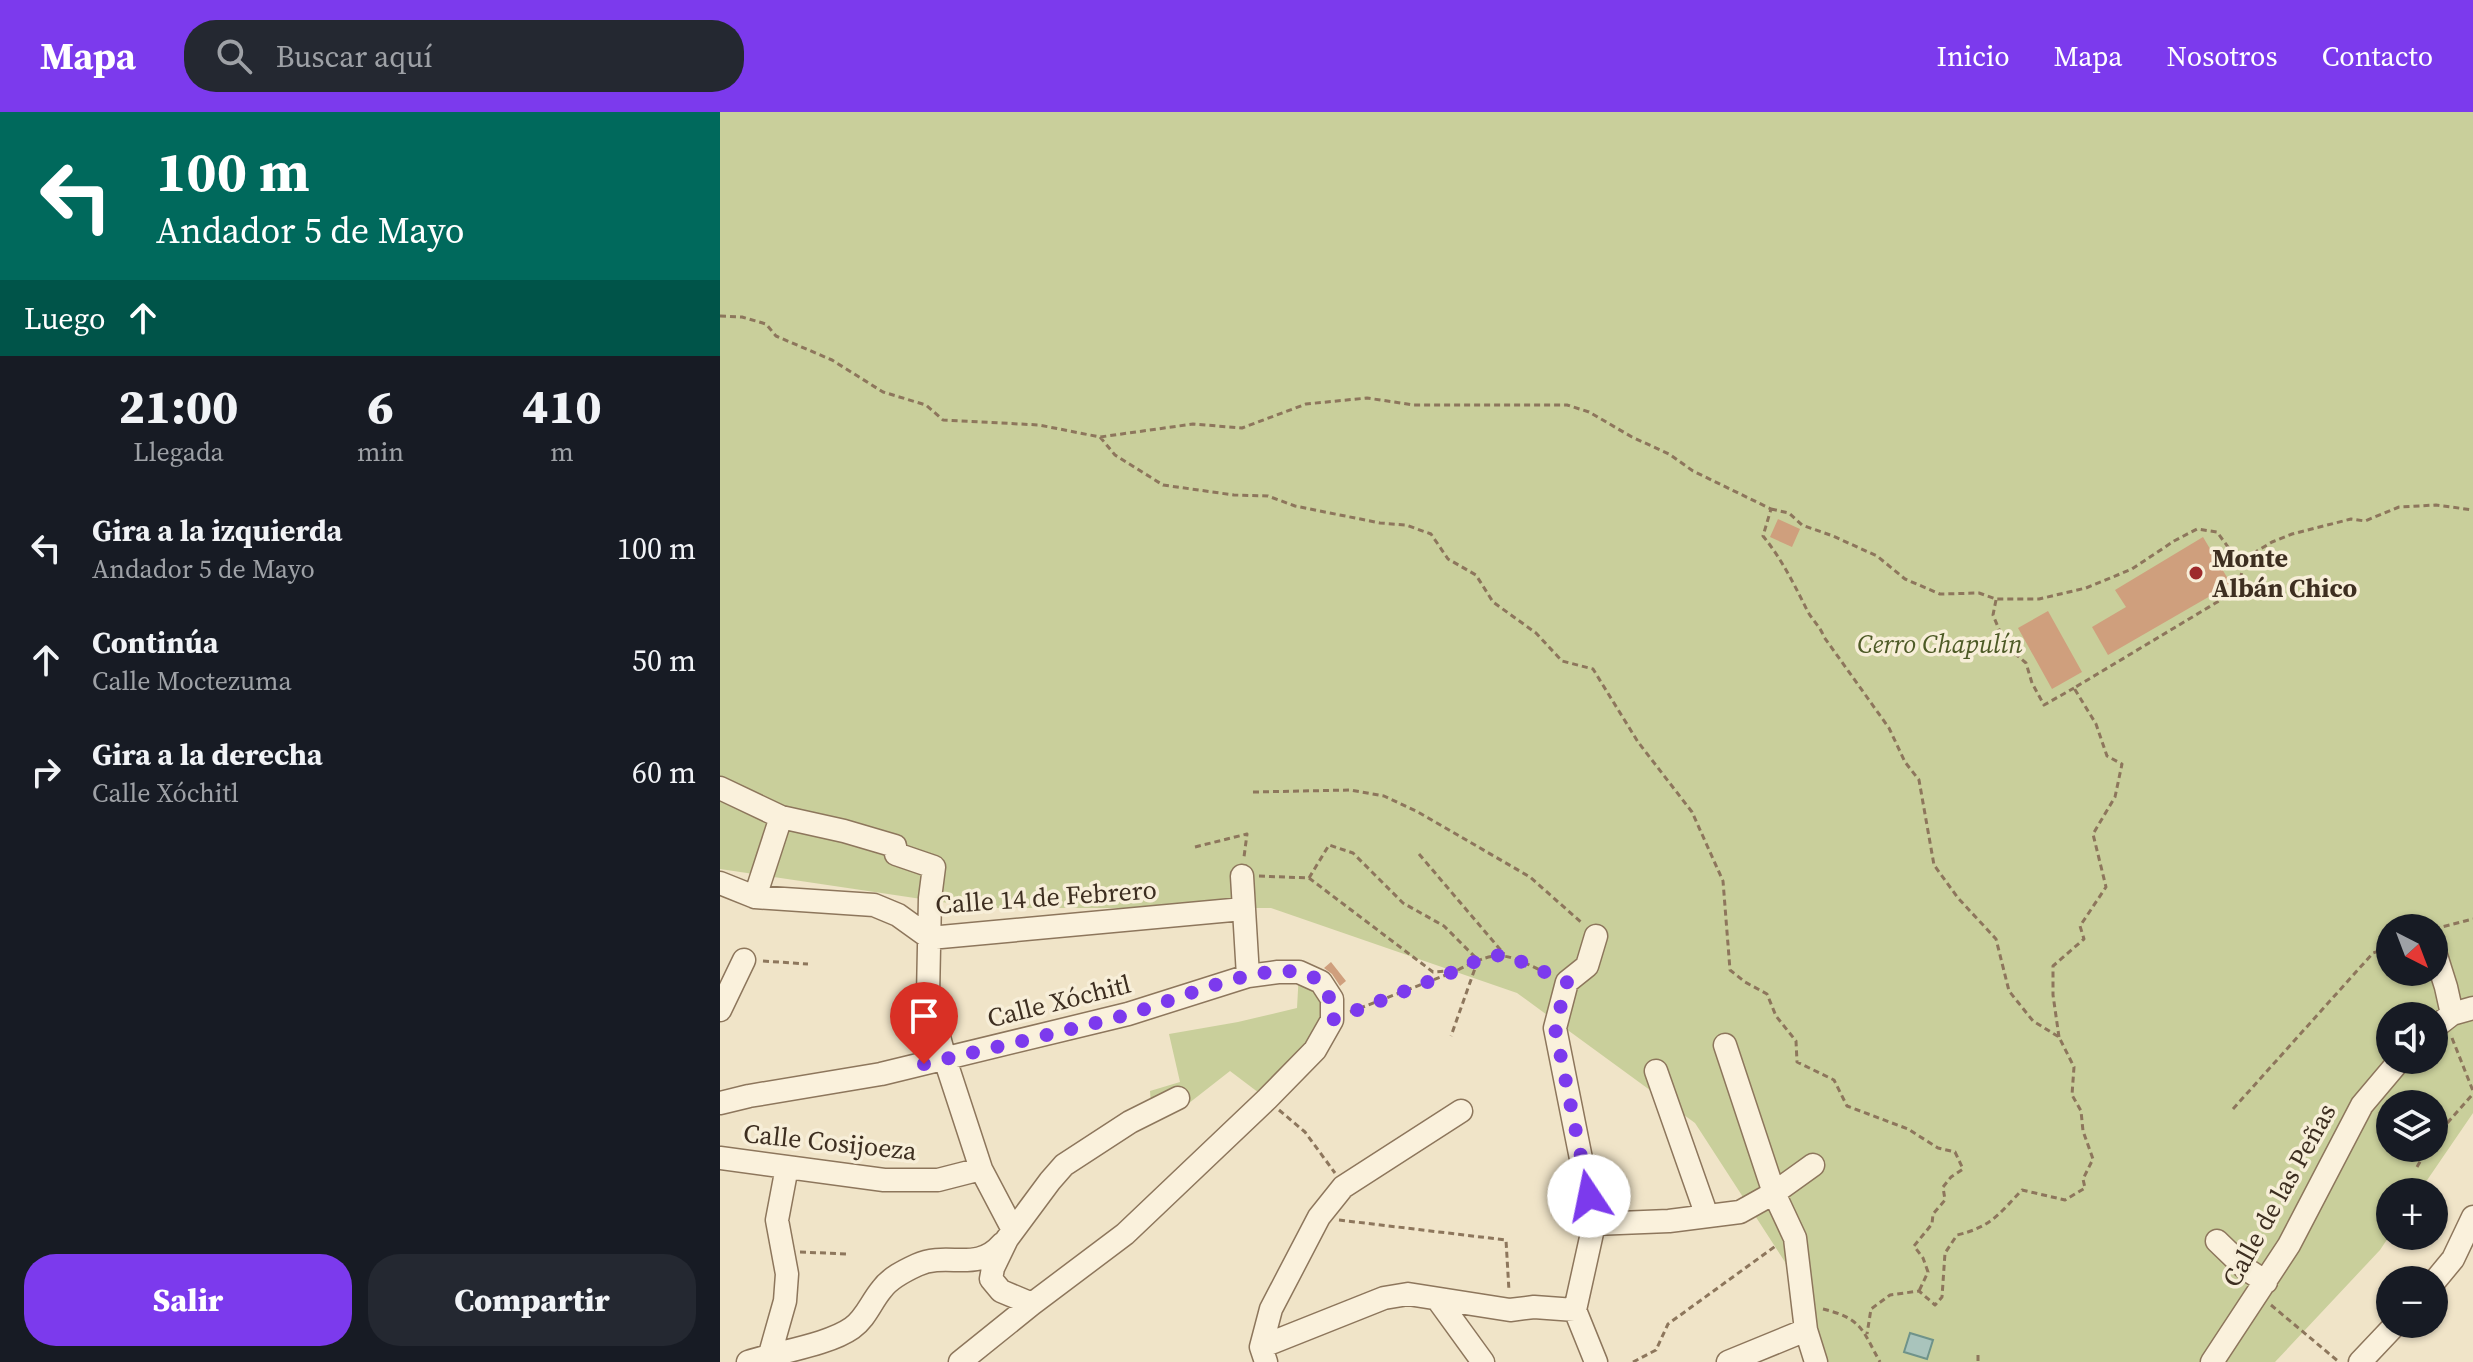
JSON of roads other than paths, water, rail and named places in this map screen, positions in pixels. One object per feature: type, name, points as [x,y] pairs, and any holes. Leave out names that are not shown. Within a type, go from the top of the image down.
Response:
[{"type":"street","points":[[720,788],[781,817],[895,846],[896,854],[934,867],[930,898],[928,996],[981,1169],[1010,1234]]},
{"type":"street","points":[[755,897],[781,817]]},
{"type":"street","points":[[1242,876],[1248,976]]},
{"type":"street","name":"Calle 14 de Febrero","points":[[720,883],[755,897],[874,905],[898,915],[930,938],[1243,909]]},
{"type":"street","points":[[1596,936],[1587,966],[1567,982],[1555,1028],[1594,1224],[1575,1310],[1596,1362]]},
{"type":"street","points":[[720,1010],[744,960]]},
{"type":"street","name":"Calle Xóchitl","points":[[720,1103],[881,1074],[945,1059],[1128,1014],[1248,976],[1299,972],[1321,982],[1332,999],[1332,1020],[1315,1050],[1125,1234],[1032,1304]]},
{"type":"street","points":[[2446,986],[2453,1017]]},
{"type":"street","points":[[1725,1045],[1774,1193],[1793,1233],[1805,1322],[1816,1362]]},
{"type":"street","points":[[1656,1071],[1707,1216]]},
{"type":"street","name":"Calle de las Peñas","points":[[2212,1362],[2289,1245],[2362,1105],[2388,1074]]},
{"type":"street","points":[[748,1362],[851,1329],[891,1279],[916,1265],[940,1259],[975,1261],[993,1255],[1064,1165],[1130,1122],[1178,1098]]},
{"type":"street","points":[[1263,1354],[1271,1309],[1319,1217],[1343,1187],[1461,1111]]},
{"type":"street","name":"Calle Cosijoeza","points":[[720,1158],[884,1180],[938,1180],[981,1169]]},
{"type":"street","points":[[1594,1224],[1669,1221],[1740,1212],[1774,1193],[1813,1165]]},
{"type":"street","points":[[770,1354],[785,1301],[787,1274],[777,1220],[787,1167]]},
{"type":"street","points":[[2447,1266],[2473,1217]]},
{"type":"street","points":[[960,1362],[1032,1304],[1001,1291],[991,1279],[993,1268],[1010,1234]]},
{"type":"street","points":[[2223,1246],[2263,1286]]},
{"type":"street","points":[[1263,1354],[1384,1298],[1408,1294],[1510,1310],[1534,1307],[1575,1310]]},
{"type":"street","points":[[1438,1300],[1483,1362]]},
{"type":"street","points":[[1728,1362],[1805,1322]]},
{"type":"street","points":[[2196,1362],[2230,1336]]},
{"type":"street","points":[[2360,1362],[2383,1338]]},
{"type":"water","points":[[1910,1333],[1933,1340],[1927,1359],[1904,1352]]},
{"type":"place","name":"Monte Albán Chico","points":[[2196,573]]},
{"type":"park label","name":"Cerro Chapulín","points":[[1940,644]]}]
